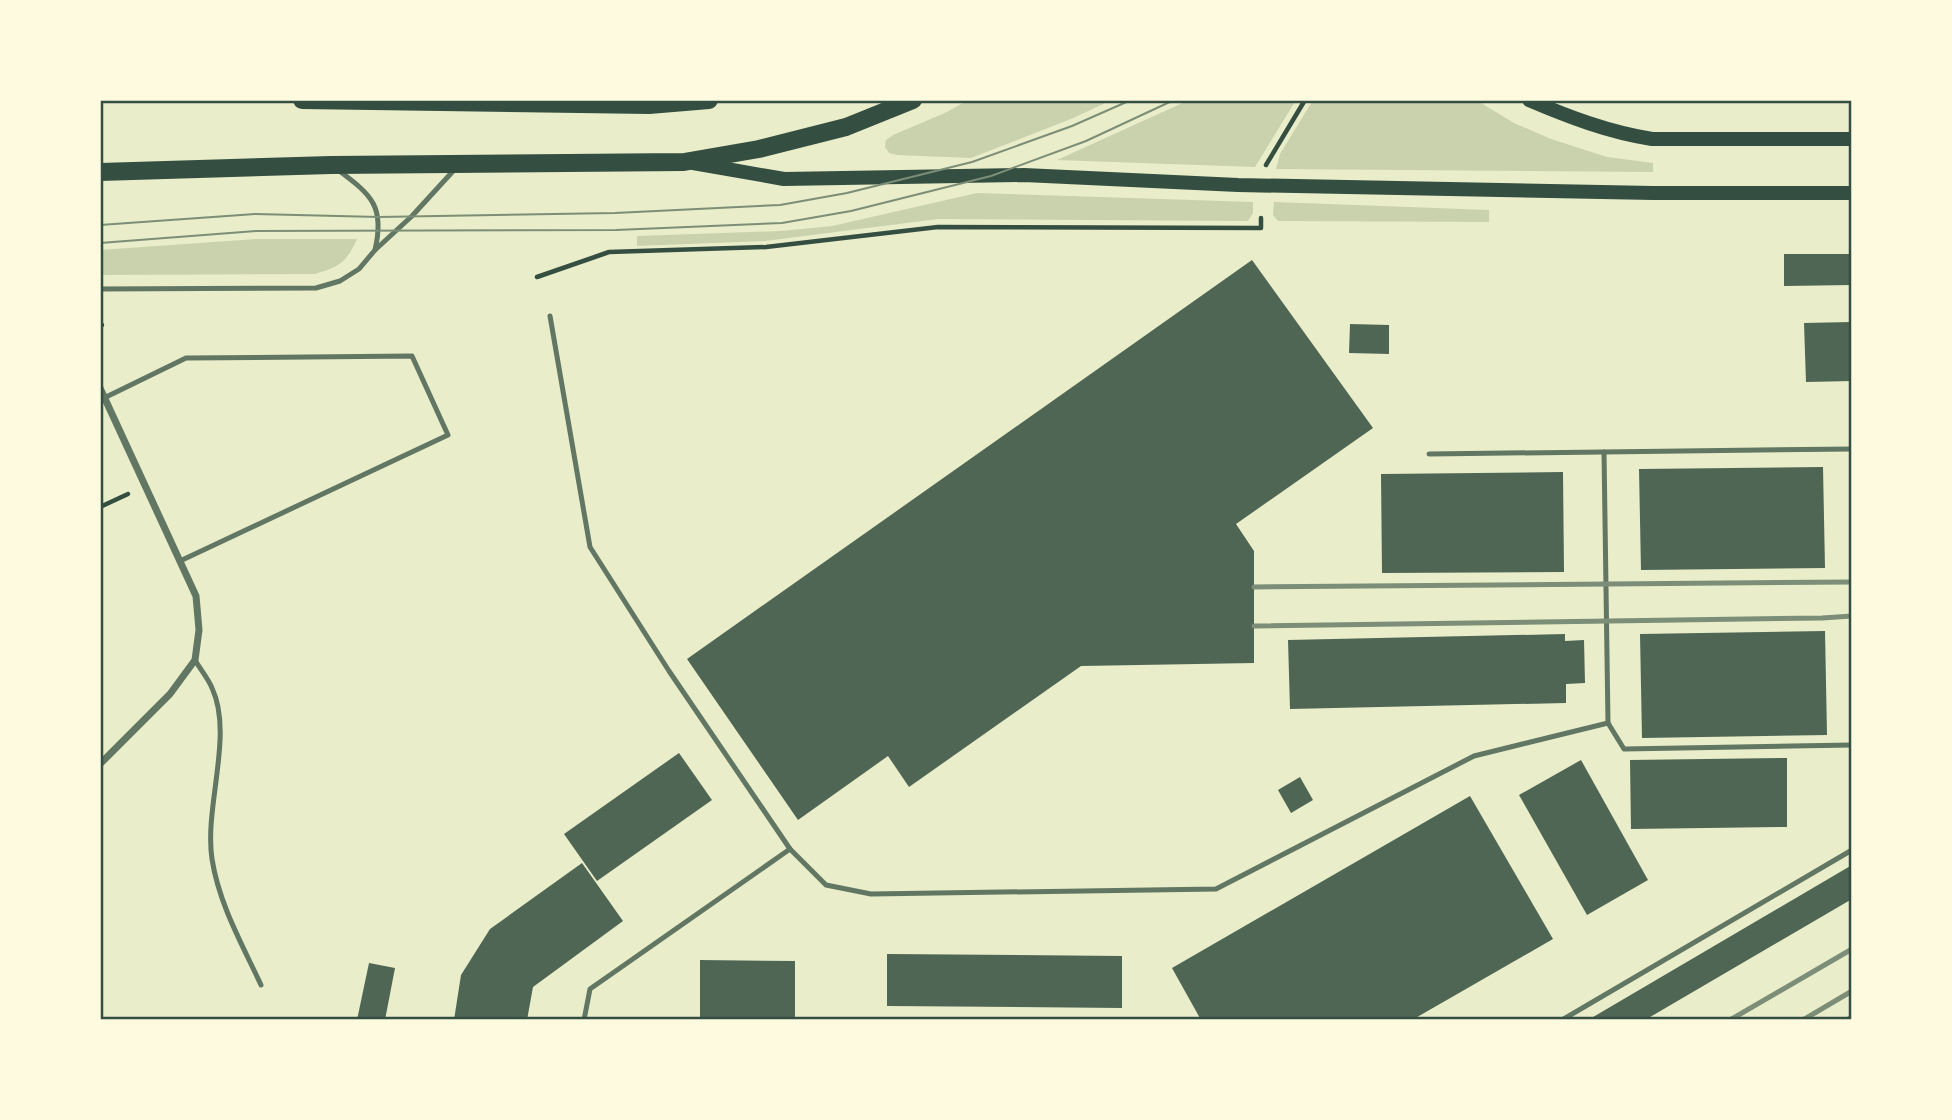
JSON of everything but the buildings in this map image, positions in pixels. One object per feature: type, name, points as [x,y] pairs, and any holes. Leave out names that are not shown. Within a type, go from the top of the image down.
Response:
[{"type":"main road","points":[[302,100],[649,105],[709,100]]},
{"type":"main road","points":[[100,172],[331,165],[684,162],[759,149],[846,127],[914,100]]},
{"type":"main road","points":[[1529,100],[1583,123],[1652,139],[1852,139]]},
{"type":"main road","points":[[684,162],[784,179],[1024,175],[1238,185],[1653,193],[1852,193]]},
{"type":"street","points":[[100,388],[196,596],[199,630],[195,660],[170,694],[100,764]]},
{"type":"lane","points":[[100,289],[316,288],[340,281],[359,269],[460,163]]},
{"type":"lane","points":[[331,165],[364,189],[374,202],[379,225],[375,250]]},
{"type":"lane","points":[[550,316],[590,547],[669,671],[790,849],[826,885],[872,894],[1216,889],[1474,756],[1608,723]]},
{"type":"lane","points":[[104,398],[186,358],[411,356],[449,435],[180,561]]},
{"type":"lane","points":[[1429,454],[1852,449]]},
{"type":"lane","points":[[1604,452],[1608,723],[1624,749],[1852,745]]},
{"type":"lane","points":[[195,660],[213,689],[220,724],[210,833],[212,861],[225,910],[261,985]]},
{"type":"lane","points":[[584,1020],[590,989],[790,849]]},
{"type":"lane","points":[[1562,1020],[1852,850]]},
{"type":"path","points":[[1265,168],[1305,100]]},
{"type":"path","points":[[537,277],[609,252],[766,247],[938,227],[1261,228],[1261,218]]},
{"type":"path","points":[[100,507],[107,503]]},
{"type":"green space","points":[[968,100],[1112,100],[971,158],[897,155],[889,153],[885,147],[886,140],[893,135]]},
{"type":"green space","points":[[1189,100],[1296,100],[1255,167],[1057,160]]},
{"type":"green space","points":[[1313,100],[1476,100],[1514,123],[1551,139],[1607,157],[1653,163],[1653,172],[1276,169],[1280,154]]},
{"type":"green space","points":[[977,193],[1253,202],[1253,213],[1248,221],[938,219],[765,241],[637,246],[637,236],[781,231],[832,226]]},
{"type":"green space","points":[[1274,202],[1489,210],[1489,222],[1278,221],[1273,215]]},
{"type":"green space","points":[[256,239],[357,239],[341,263],[315,274],[100,275],[100,250]]},
{"type":"tram line","points":[[100,225],[255,214],[379,217],[615,213],[780,205],[847,193],[972,162],[1072,126],[1131,100]]},
{"type":"tram line","points":[[100,243],[256,231],[616,230],[782,223],[851,211],[991,176],[1086,141],[1174,100]]},
{"type":"railway","points":[[1254,587],[1852,582]]},
{"type":"railway","points":[[1254,626],[1852,616]]},
{"type":"railway","points":[[1730,1020],[1852,949]]},
{"type":"railway","points":[[1803,1020],[1852,991]]},
{"type":"railway","points":[[1847,1020],[1852,1017]]}]
